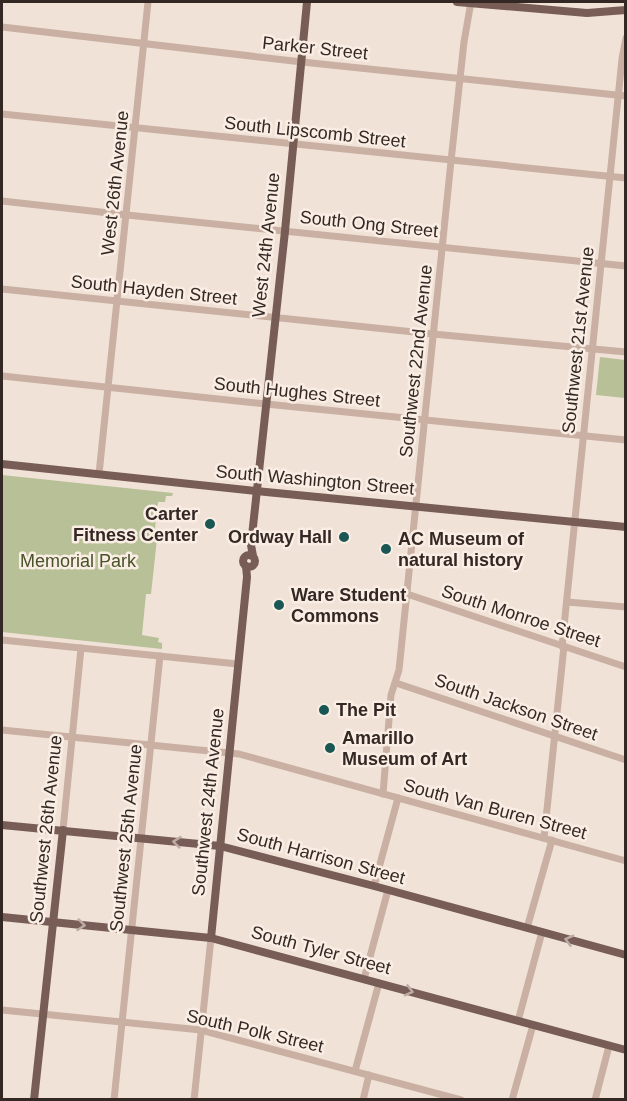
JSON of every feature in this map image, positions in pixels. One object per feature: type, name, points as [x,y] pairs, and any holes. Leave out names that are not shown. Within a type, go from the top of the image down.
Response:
[{"type":"main road","name":"West 24th Avenue","points":[[257,491],[307,2]]},
{"type":"main road","points":[[457,2],[587,13],[626,10]]},
{"type":"main road","name":"South Washington Street","points":[[2,464],[626,526]]},
{"type":"main road","name":"Southwest 24th Avenue","points":[[211,938],[248,577],[247,561],[257,491]]},
{"type":"main road","name":"South Harrison Street","points":[[2,825],[220,846],[626,955]]},
{"type":"main road","name":"Southwest 26th Avenue","points":[[34,1100],[63,830]]},
{"type":"main road","name":"South Tyler Street","points":[[2,917],[211,938],[626,1050]]},
{"type":"street","name":"West 26th Avenue","points":[[99,474],[148,2]]},
{"type":"street","name":"Southwest 22nd Avenue","points":[[383,794],[392,695],[399,670],[451,161],[470,2]]},
{"type":"street","name":"Parker Street","points":[[2,27],[622,96]]},
{"type":"street","name":"Southwest 21st Avenue","points":[[527,928],[548,839],[574,521],[600,263],[622,96],[626,38]]},
{"type":"street","name":"South Lipscomb Street","points":[[2,114],[626,178]]},
{"type":"street","name":"South Ong Street","points":[[2,201],[626,266]]},
{"type":"street","name":"South Hayden Street","points":[[2,289],[626,352]]},
{"type":"street","name":"South Hughes Street","points":[[2,376],[626,440]]},
{"type":"street","name":"South Monroe Street","points":[[407,594],[626,667]]},
{"type":"street","points":[[567,602],[626,607]]},
{"type":"street","points":[[2,646],[2,640],[238,664]]},
{"type":"street","name":"Southwest 26th Avenue","points":[[63,830],[81,648]]},
{"type":"street","name":"Southwest 25th Avenue","points":[[114,1100],[160,656]]},
{"type":"street","name":"South Jackson Street","points":[[396,682],[626,760]]},
{"type":"street","name":"South Van Buren Street","points":[[2,730],[239,754],[626,861]]},
{"type":"street","points":[[374,886],[398,798]]},
{"type":"street","points":[[364,979],[388,890]]},
{"type":"street","points":[[518,1021],[542,932]]},
{"type":"street","name":"Southwest 24th Avenue","points":[[194,1100],[211,938]]},
{"type":"street","points":[[355,1071],[379,983]]},
{"type":"street","name":"South Polk Street","points":[[2,1010],[201,1030],[461,1100]]},
{"type":"street","points":[[512,1100],[533,1025]]},
{"type":"street","points":[[595,1100],[609,1046]]},
{"type":"street","points":[[363,1100],[369,1075]]},
{"type":"green space","points":[[600,357],[625,360],[625,398],[596,395]]},
{"type":"green space","name":"Memorial Park","points":[[2,475],[173,493],[172,496],[166,496],[165,502],[158,502],[154,538],[157,539],[151,594],[146,594],[142,635],[159,638],[158,642],[162,643],[162,649],[2,632]]},
{"type":"place","name":"Carter Fitness Center","points":[[210,524]]},
{"type":"place","name":"Ordway Hall","points":[[344,537]]},
{"type":"place","name":"AC Museum of natural history","points":[[386,549]]},
{"type":"place","name":"Ware Student Commons","points":[[279,605]]},
{"type":"place","name":"The Pit","points":[[324,710]]},
{"type":"place","name":"Amarillo Museum of Art","points":[[330,748]]}]
